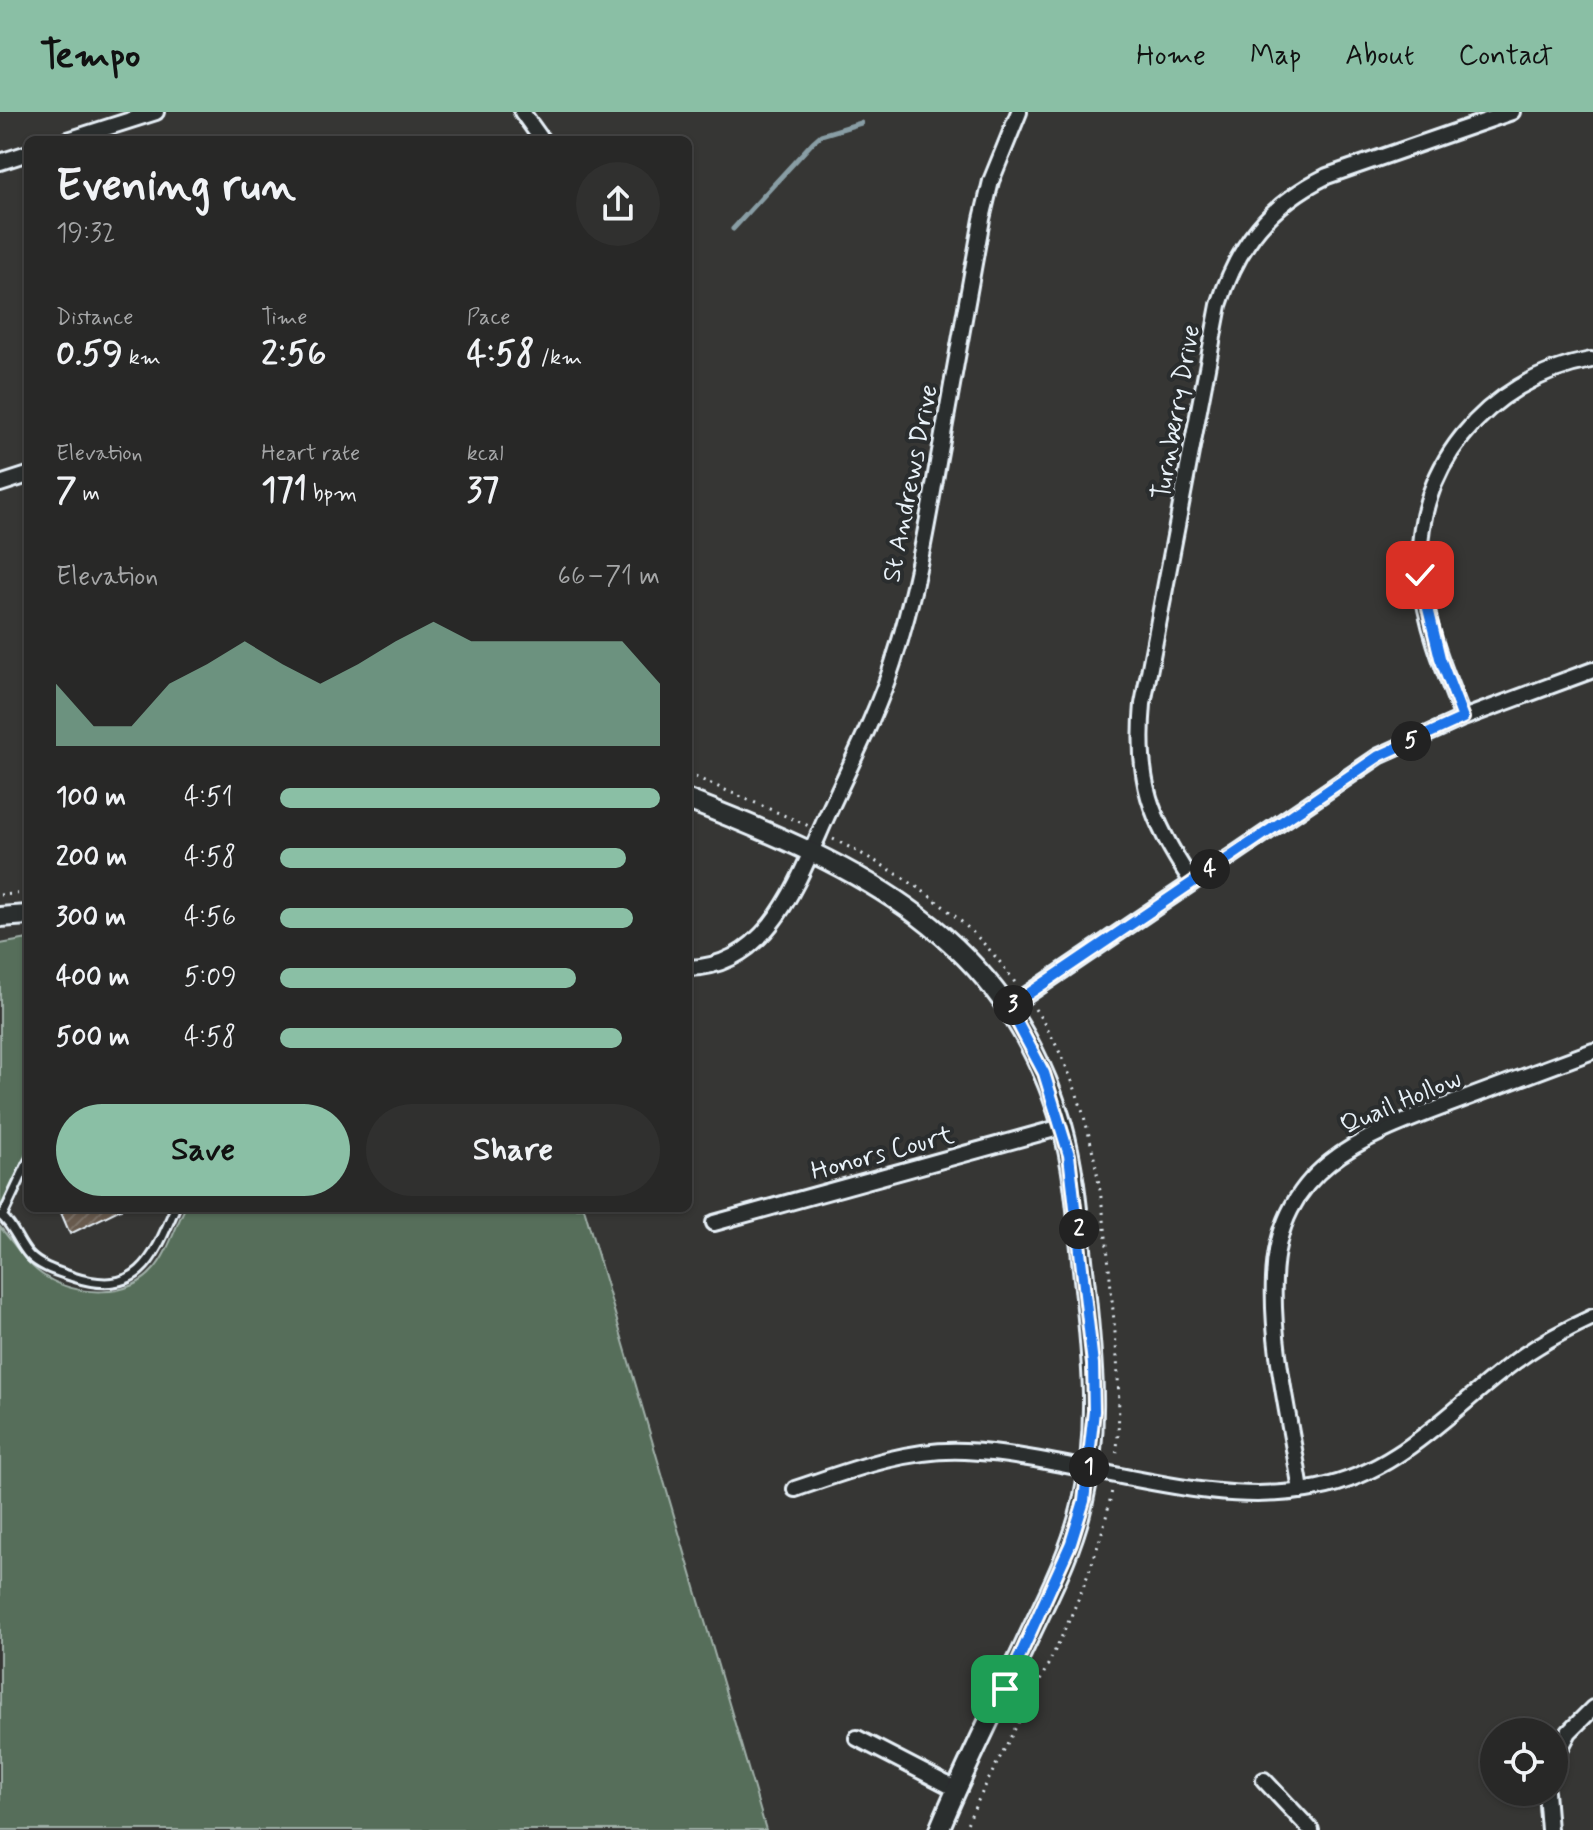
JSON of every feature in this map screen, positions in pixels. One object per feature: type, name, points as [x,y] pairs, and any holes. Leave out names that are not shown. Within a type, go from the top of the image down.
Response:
[{"type":"street","points":[[81,136],[156,112]]},
{"type":"street","points":[[522,112],[539,136]]},
{"type":"street","name":"St Andrews Drive","points":[[692,968],[703,968],[732,957],[768,930],[812,854],[872,717],[908,612],[991,181],[1019,112]]},
{"type":"street","name":"Turnberry Drive","points":[[1192,882],[1156,823],[1146,796],[1140,739],[1143,704],[1213,334],[1228,276],[1258,227],[1301,189],[1327,176],[1512,112]]},
{"type":"street","points":[[0,162],[24,154]]},
{"type":"street","points":[[1463,718],[1440,658],[1420,575],[1420,543],[1433,484],[1460,435],[1490,406],[1546,371],[1591,360]]},
{"type":"street","points":[[0,484],[24,476]]},
{"type":"street","points":[[1017,1002],[1379,756],[1463,718],[1593,670]]},
{"type":"street","points":[[692,802],[812,854],[878,887],[914,910],[965,954],[1017,1002],[1062,1127],[1077,1211],[1093,1364],[1094,1423],[1084,1501],[1064,1564],[939,1830]]},
{"type":"street","points":[[0,917],[24,915]]},
{"type":"street","name":"Quail Hollow","points":[[1301,1491],[1275,1316],[1274,1281],[1281,1234],[1298,1197],[1334,1157],[1375,1132],[1593,1051]]},
{"type":"street","name":"Honors Court","points":[[714,1223],[1062,1127]]},
{"type":"street","points":[[795,1489],[850,1471],[940,1451],[967,1451],[1208,1489],[1268,1494],[1301,1491],[1367,1473],[1398,1456],[1519,1359],[1593,1317]]},
{"type":"street","points":[[1568,1734],[1593,1708]]},
{"type":"street","points":[[857,1738],[956,1789]]},
{"type":"street","points":[[1264,1780],[1311,1830]]},
{"type":"street","points":[[1547,1806],[1549,1830]]},
{"type":"lane","points":[[24,1170],[1,1215],[29,1255],[41,1264],[98,1285],[139,1274],[155,1253],[173,1212]]},
{"type":"path","points":[[692,776],[820,832],[910,881],[948,910],[996,954],[1017,1002],[1075,1083],[1099,1175],[1120,1407],[1114,1473],[1101,1542],[1084,1585],[964,1830]]},
{"type":"path","points":[[0,895],[24,893]]},
{"type":"green space","points":[[24,940],[24,1158],[0,1210],[0,944]]},
{"type":"green space","points":[[183,1212],[585,1212],[766,1830],[0,1830],[0,1227],[39,1272],[59,1283],[87,1291],[131,1286],[154,1269]]},
{"type":"building","points":[[61,1212],[115,1212],[70,1234]]},
{"type":"waterway","points":[[733,229],[821,135],[861,123]]},
{"type":"route","points":[[1005,1689],[1071,1543],[1084,1501],[1094,1411],[1093,1364],[1069,1155],[1044,1073],[1009,1007],[1379,756],[1463,718],[1440,658],[1425,607],[1420,575]]}]
